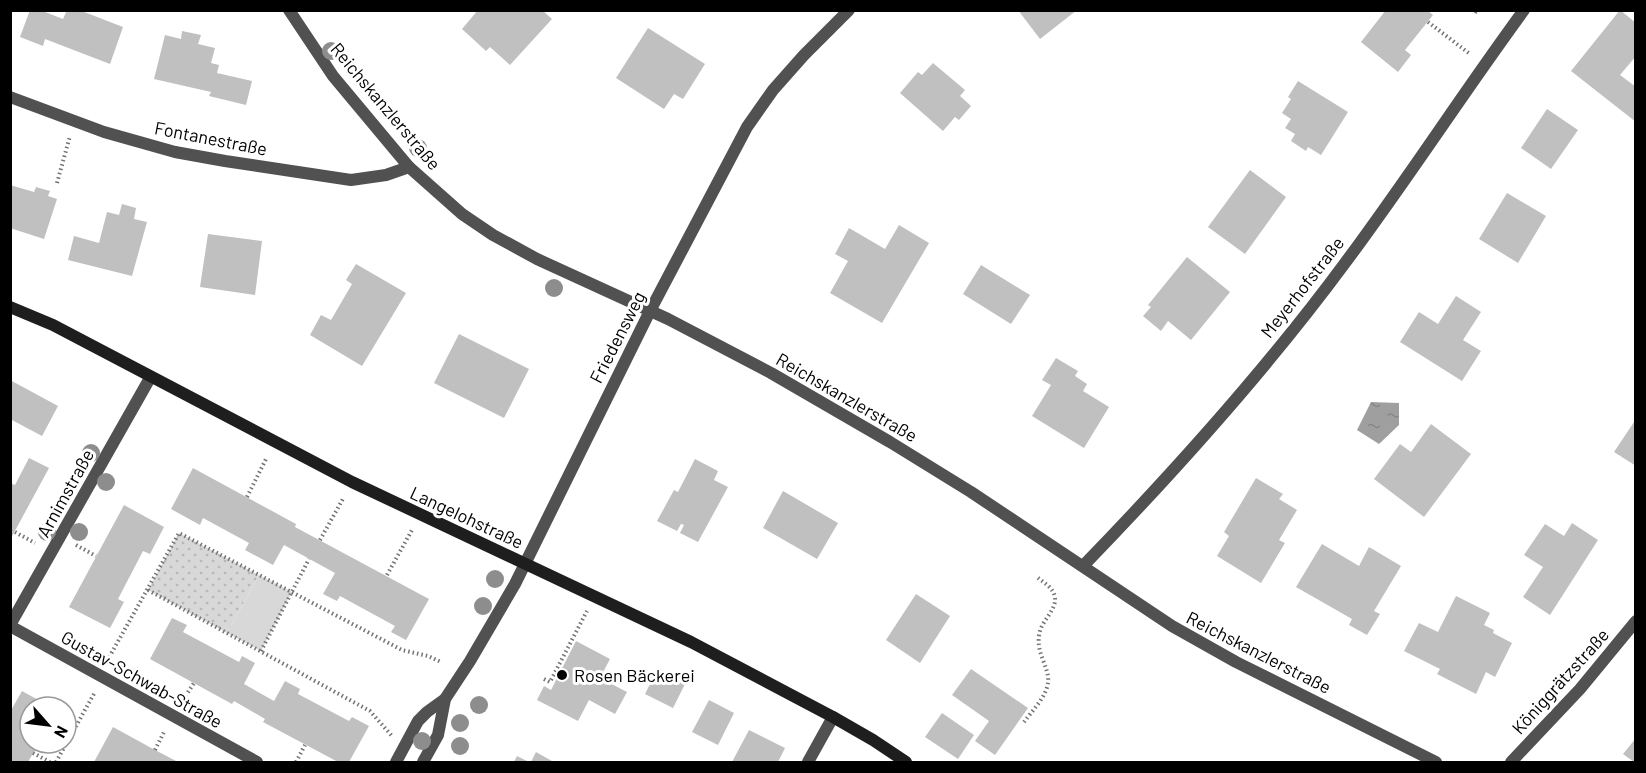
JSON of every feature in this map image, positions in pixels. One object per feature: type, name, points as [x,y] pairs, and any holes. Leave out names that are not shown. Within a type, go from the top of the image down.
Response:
[{"type":"street","name":"Reichskanzlerstraße","points":[[289,10],[333,76],[409,167],[462,214],[493,235],[537,259],[650,310],[771,373],[971,492],[1135,603],[1205,645],[1436,762]]},
{"type":"street","name":"Friedensweg","points":[[423,762],[438,735],[446,699],[525,564],[650,310],[747,127],[773,90],[849,10]]},
{"type":"street","name":"Meyerhofstraße","points":[[1083,566],[1236,400],[1345,264],[1524,10]]},
{"type":"street","name":"Fontanestraße","points":[[10,97],[104,132],[175,152],[225,161],[351,180],[386,175],[409,167]]},
{"type":"street","name":"Langelohstraße","points":[[10,307],[53,325],[150,378],[352,482],[691,642],[833,717],[906,762]]},
{"type":"street","name":"Arnimstraße","points":[[10,626],[150,378]]},
{"type":"street","name":"Königgrätzstraße","points":[[1511,762],[1580,689],[1635,621]]},
{"type":"street","name":"Gustav-Schwab-Straße","points":[[10,626],[256,762]]},
{"type":"street","name":"Friedensweg","points":[[396,762],[418,721],[446,699]]},
{"type":"street","points":[[808,762],[833,717]]},
{"type":"path","points":[[1428,22],[1473,56]]},
{"type":"path","points":[[57,183],[70,135]]},
{"type":"path","points":[[247,497],[267,457]]},
{"type":"path","points":[[320,540],[344,497]]},
{"type":"path","points":[[387,575],[412,530]]},
{"type":"path","points":[[15,532],[39,545]]},
{"type":"path","points":[[106,662],[179,533],[402,650],[428,656],[441,662]]},
{"type":"path","points":[[75,544],[96,556]]},
{"type":"path","points":[[261,651],[309,559]]},
{"type":"path","points":[[1024,722],[1045,692],[1048,679],[1042,663],[1039,639],[1043,623],[1055,599],[1052,589],[1036,577]]},
{"type":"path","points":[[148,590],[370,711],[398,743]]},
{"type":"path","points":[[544,679],[550,682],[587,610]]},
{"type":"path","points":[[182,704],[194,683]]},
{"type":"path","points":[[56,762],[96,691]]},
{"type":"path","points":[[155,750],[166,729]]},
{"type":"path","points":[[296,762],[305,745]]},
{"type":"shaded area","points":[[179,533],[259,575],[227,633],[148,590]]},
{"type":"shaded area","points":[[259,575],[292,592],[261,651],[227,633]]},
{"type":"water","points":[[1371,402],[1399,403],[1399,425],[1379,444],[1357,430]]},
{"type":"building","points":[[30,10],[40,10],[63,19],[67,10],[79,10],[123,27],[110,64],[45,39],[43,46],[20,37]]},
{"type":"building","points":[[478,10],[542,10],[552,19],[510,65],[490,47],[486,51],[462,29]]},
{"type":"building","points":[[1018,10],[1077,10],[1040,39]]},
{"type":"building","points":[[1386,10],[1427,10],[1433,15],[1405,50],[1411,55],[1398,72],[1361,42]]},
{"type":"building","points":[[1620,10],[1636,23],[1636,56],[1620,75],[1636,87],[1636,122],[1571,71]]},
{"type":"building","points":[[648,28],[705,64],[683,99],[674,94],[664,109],[616,78]]},
{"type":"building","points":[[182,31],[201,35],[198,44],[215,48],[211,63],[219,65],[217,73],[252,81],[246,105],[209,96],[211,92],[154,79],[165,35],[181,39]]},
{"type":"building","points":[[933,63],[965,90],[960,96],[971,106],[959,120],[955,117],[943,131],[900,93],[918,72],[922,75]]},
{"type":"building","points":[[1298,81],[1348,112],[1321,155],[1308,147],[1306,151],[1291,141],[1295,134],[1285,128],[1291,119],[1282,113]]},
{"type":"building","points":[[1547,109],[1578,130],[1551,169],[1521,148]]},
{"type":"building","points":[[1250,170],[1286,197],[1245,254],[1208,227]]},
{"type":"building","points":[[10,185],[34,192],[36,187],[50,191],[48,196],[57,199],[44,239],[10,228]]},
{"type":"building","points":[[1507,193],[1546,216],[1518,263],[1479,239]]},
{"type":"building","points":[[122,204],[136,208],[134,219],[147,222],[132,276],[68,260],[74,236],[99,243],[107,212],[119,215]]},
{"type":"building","points":[[899,225],[929,243],[882,323],[830,293],[848,261],[835,254],[849,228],[885,249]]},
{"type":"building","points":[[208,234],[262,241],[255,295],[200,287]]},
{"type":"building","points":[[1187,257],[1230,292],[1191,340],[1168,321],[1161,331],[1143,316],[1151,307],[1148,305]]},
{"type":"building","points":[[356,264],[406,293],[362,366],[310,335],[321,315],[331,320],[352,284],[346,280]]},
{"type":"building","points":[[981,265],[1030,295],[1011,324],[963,294]]},
{"type":"building","points":[[1456,296],[1481,312],[1463,340],[1481,351],[1462,381],[1400,342],[1419,312],[1438,324]]},
{"type":"building","points":[[459,334],[529,369],[504,418],[434,383]]},
{"type":"building","points":[[1056,358],[1078,371],[1075,376],[1087,384],[1083,391],[1109,407],[1084,448],[1032,416],[1051,385],[1042,380]]},
{"type":"building","points":[[10,380],[58,406],[42,436],[10,419]]},
{"type":"building","points":[[1636,419],[1636,466],[1614,452]]},
{"type":"building","points":[[1431,424],[1471,454],[1424,517],[1374,479],[1400,444],[1411,452]]},
{"type":"building","points":[[29,458],[49,468],[10,540],[10,483],[15,485]]},
{"type":"building","points":[[695,459],[718,471],[714,480],[728,487],[698,542],[680,533],[684,525],[681,524],[677,531],[657,521],[674,490],[678,492]]},
{"type":"building","points":[[193,468],[296,524],[295,527],[429,599],[406,640],[391,632],[395,626],[340,596],[337,601],[323,594],[335,573],[284,545],[273,565],[245,550],[249,543],[203,518],[200,525],[171,509]]},
{"type":"building","points":[[1256,478],[1283,494],[1279,499],[1297,510],[1279,540],[1285,543],[1261,583],[1217,556],[1229,536],[1224,532]]},
{"type":"building","points":[[783,491],[838,523],[817,559],[763,528]]},
{"type":"building","points":[[124,505],[164,527],[150,554],[143,551],[118,599],[124,602],[110,628],[69,607]]},
{"type":"building","points":[[1572,523],[1598,540],[1550,615],[1523,597],[1543,567],[1524,555],[1545,524],[1564,536]]},
{"type":"building","points":[[1322,544],[1359,566],[1369,547],[1401,566],[1374,611],[1380,614],[1367,635],[1349,625],[1352,619],[1296,587]]},
{"type":"building","points":[[916,594],[950,616],[920,663],[886,640]]},
{"type":"building","points":[[1456,596],[1490,613],[1484,625],[1494,630],[1493,633],[1512,643],[1495,677],[1486,672],[1476,694],[1437,674],[1440,669],[1404,651],[1419,623],[1438,632]]},
{"type":"building","points":[[172,618],[187,625],[183,632],[239,662],[242,656],[255,663],[244,684],[274,701],[285,681],[300,689],[298,694],[349,721],[352,717],[369,726],[349,762],[338,762],[263,722],[265,719],[234,701],[232,704],[150,659]]},
{"type":"building","points":[[576,641],[610,659],[600,678],[627,692],[615,714],[589,700],[578,721],[537,700],[544,686],[551,690]]},
{"type":"building","points":[[971,669],[1028,708],[995,755],[975,741],[989,721],[952,695]]},
{"type":"building","points":[[657,670],[685,684],[673,708],[645,694]]},
{"type":"building","points":[[18,698],[18,755],[32,755],[28,762],[10,762],[10,712]]},
{"type":"building","points":[[709,700],[734,713],[718,745],[692,732]]},
{"type":"building","points":[[942,713],[974,735],[958,759],[925,737]]},
{"type":"building","points":[[113,727],[155,750],[178,762],[94,762]]},
{"type":"building","points":[[749,730],[785,748],[778,762],[732,762]]},
{"type":"building","points":[[1636,738],[1636,762],[1634,762],[1623,754]]},
{"type":"building","points":[[536,752],[552,761],[531,762]]},
{"type":"building","points":[[517,756],[529,762],[514,762]]},
{"type":"place","name":"Rosen Bäckerei","points":[[562,675]]}]
